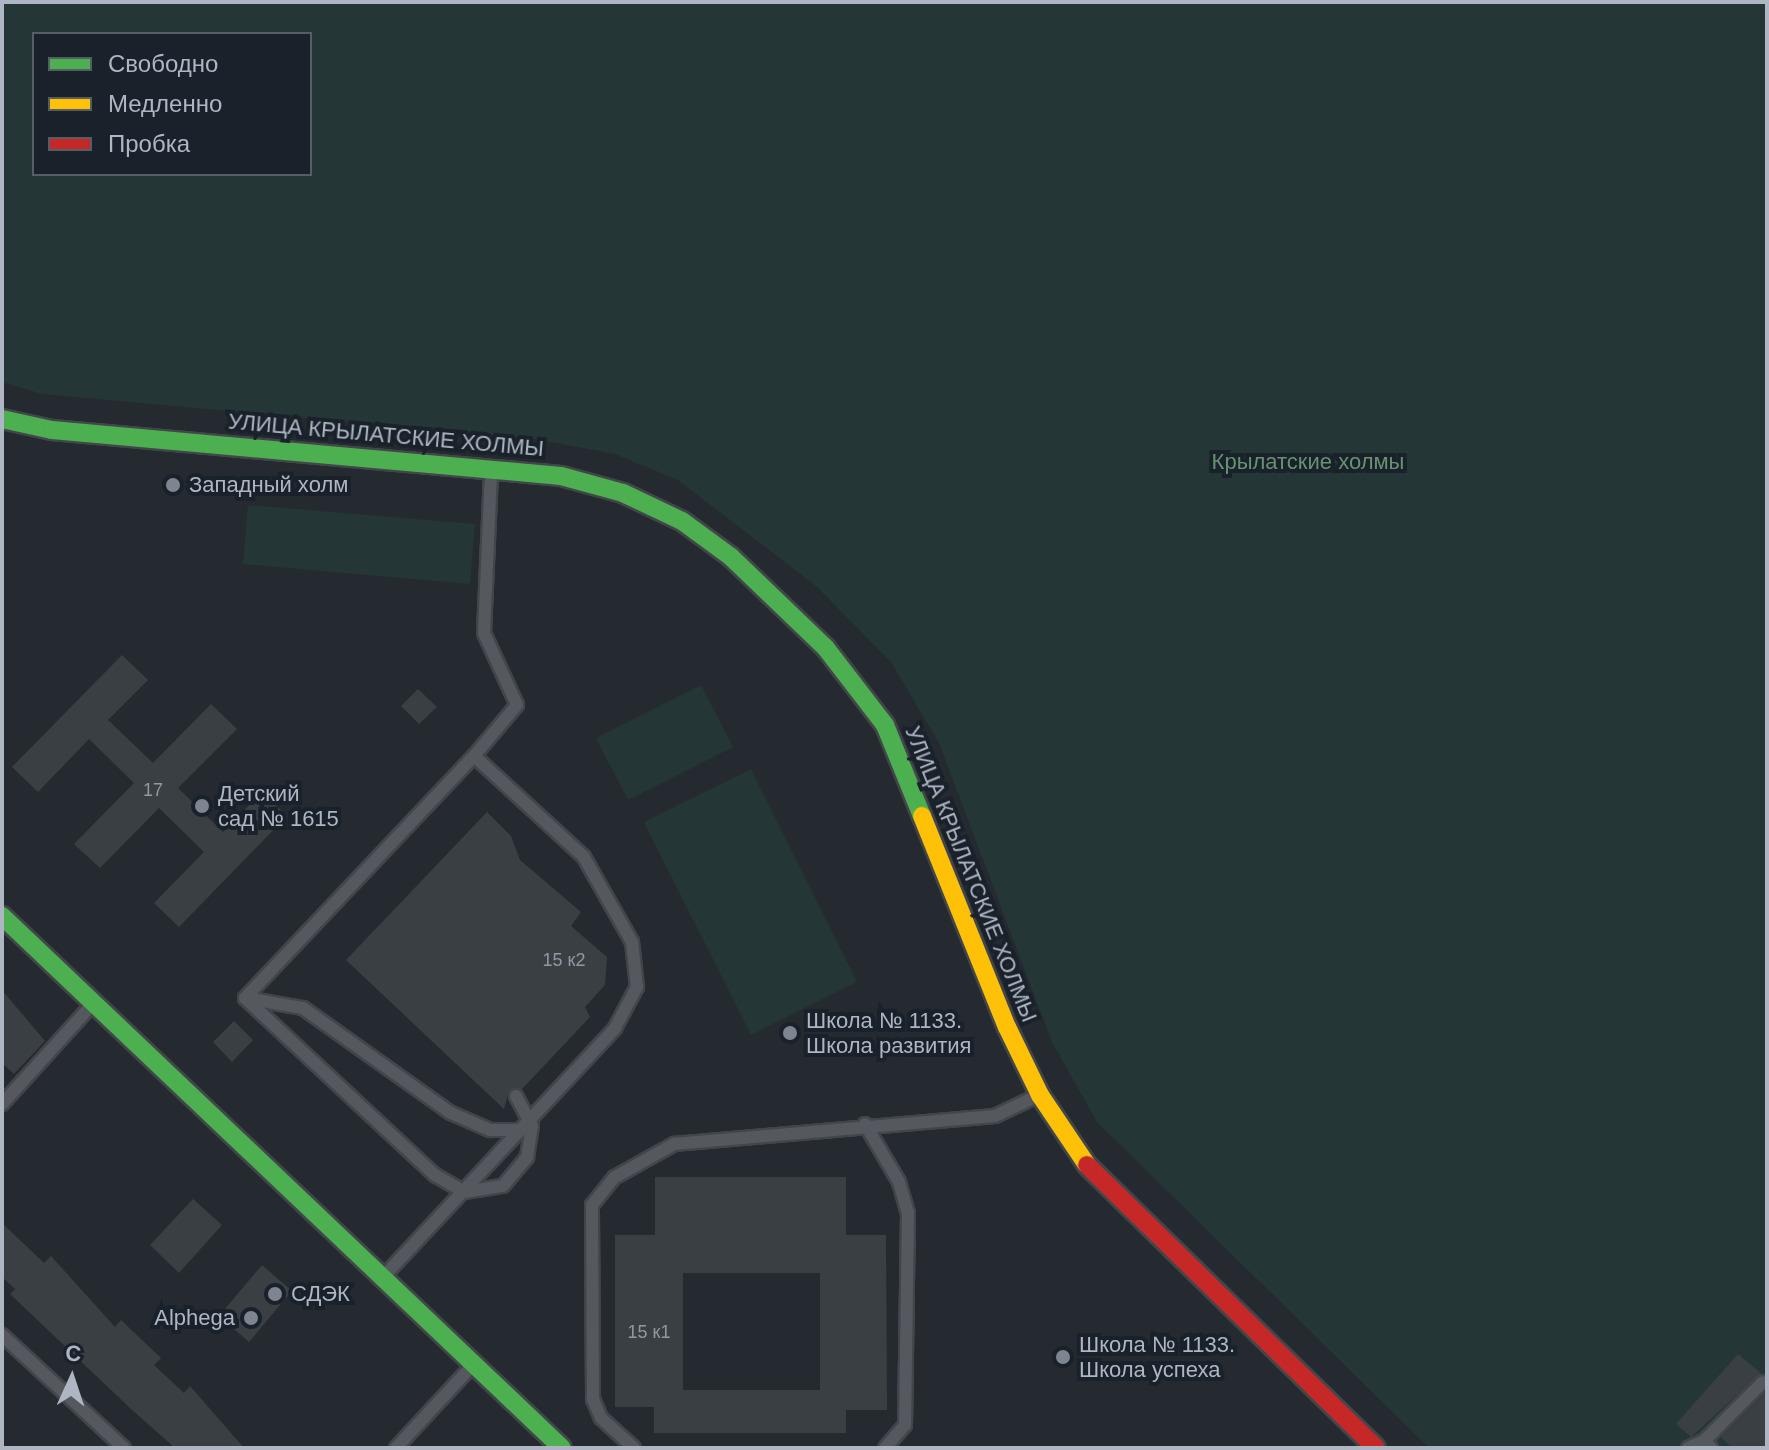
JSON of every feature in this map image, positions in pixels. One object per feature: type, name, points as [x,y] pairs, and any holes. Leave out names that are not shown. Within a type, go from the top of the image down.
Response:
[{"type":"street","name":"УЛИЦА КРЫЛАТСКИЕ ХОЛМЫ","points":[[2,419],[52,430],[492,466],[623,493],[682,521],[792,612],[858,684],[905,768],[1040,1095],[1133,1216],[1376,1448]]},
{"type":"street","points":[[2,916],[91,1006],[471,1367],[562,1448]]},
{"type":"lane","points":[[245,998],[474,756],[517,705],[484,633],[492,466]]},
{"type":"lane","points":[[380,1280],[615,1028],[637,987],[632,942],[584,857],[474,756]]},
{"type":"lane","points":[[245,998],[435,1175],[464,1192],[503,1186],[527,1157],[532,1126],[516,1096]]},
{"type":"lane","points":[[245,998],[303,1008],[451,1113],[490,1130],[521,1130]]},
{"type":"lane","points":[[2,1104],[91,1006]]},
{"type":"lane","points":[[634,1448],[601,1418],[593,1399],[592,1205],[601,1190],[674,1144],[865,1124],[995,1116],[1040,1095]]},
{"type":"lane","points":[[865,1124],[899,1182],[908,1213],[905,1425],[885,1448]]},
{"type":"lane","points":[[2,1335],[124,1448]]},
{"type":"lane","points":[[396,1448],[471,1367]]},
{"type":"lane","points":[[1688,1448],[1707,1444],[1763,1382]]},
{"type":"green space","name":"Крылатские холмы","points":[[2,2],[1767,2],[1767,1448],[1429,1448],[1097,1122],[1052,1042],[939,743],[891,662],[816,586],[678,480],[615,454],[535,439],[42,394],[2,382]]},
{"type":"green space","points":[[248,505],[475,524],[470,584],[243,564]]},
{"type":"green space","points":[[701,685],[733,747],[628,800],[596,738]]},
{"type":"green space","points":[[751,769],[857,982],[751,1035],[644,822]]},
{"type":"building","points":[[122,655],[148,680],[108,720],[153,763],[211,704],[237,729],[178,788],[223,832],[262,792],[287,816],[179,927],[154,903],[204,852],[159,808],[100,868],[74,844],[134,783],[89,739],[38,792],[12,767]]},
{"type":"building","points":[[418,689],[437,707],[419,724],[401,706]]},
{"type":"building","points":[[487,812],[511,836],[520,860],[581,912],[571,926],[607,957],[605,985],[585,1007],[590,1017],[522,1089],[509,1091],[504,1109],[346,960]]},
{"type":"building","points":[[2,990],[45,1041],[14,1074],[2,1063]]},
{"type":"building","points":[[234,1021],[253,1040],[232,1062],[213,1042]]},
{"type":"building","points":[[655,1177],[846,1177],[846,1235],[886,1235],[887,1410],[846,1410],[846,1433],[654,1433],[654,1407],[615,1407],[615,1235],[655,1235]],"holes":[[[683,1273],[820,1273],[820,1390],[683,1390]]]},
{"type":"building","points":[[193,1199],[222,1225],[179,1273],[150,1245]]},
{"type":"building","points":[[2,1223],[44,1263],[51,1256],[115,1327],[121,1320],[161,1358],[154,1365],[184,1393],[190,1386],[244,1448],[175,1448],[131,1409],[10,1294],[15,1289],[2,1277]]},
{"type":"building","points":[[262,1265],[292,1291],[249,1342],[219,1316]]},
{"type":"building","points":[[1738,1354],[1761,1373],[1691,1437],[1676,1424]]},
{"type":"building","points":[[1767,1391],[1767,1448],[1732,1448],[1721,1437]]},
{"type":"traffic: fast","points":[[2,419],[52,430],[561,476],[623,493],[682,521],[731,557],[825,647],[885,725],[922,816]]},
{"type":"traffic: fast","points":[[2,916],[562,1448]]},
{"type":"traffic: slow","points":[[922,816],[1007,1027],[1040,1095],[1087,1165]]},
{"type":"traffic: jam","points":[[1087,1165],[1376,1448]]},
{"type":"place","name":"Западный холм","points":[[173,485]]},
{"type":"place","name":"Детский сад № 1615","points":[[202,806]]},
{"type":"place","name":"Школа № 1133. Школа развития","points":[[790,1033]]},
{"type":"place","name":"СДЭК","points":[[275,1294]]},
{"type":"place","name":"Alphega","points":[[251,1318]]},
{"type":"place","name":"Школа № 1133. Школа успеха","points":[[1063,1357]]}]
